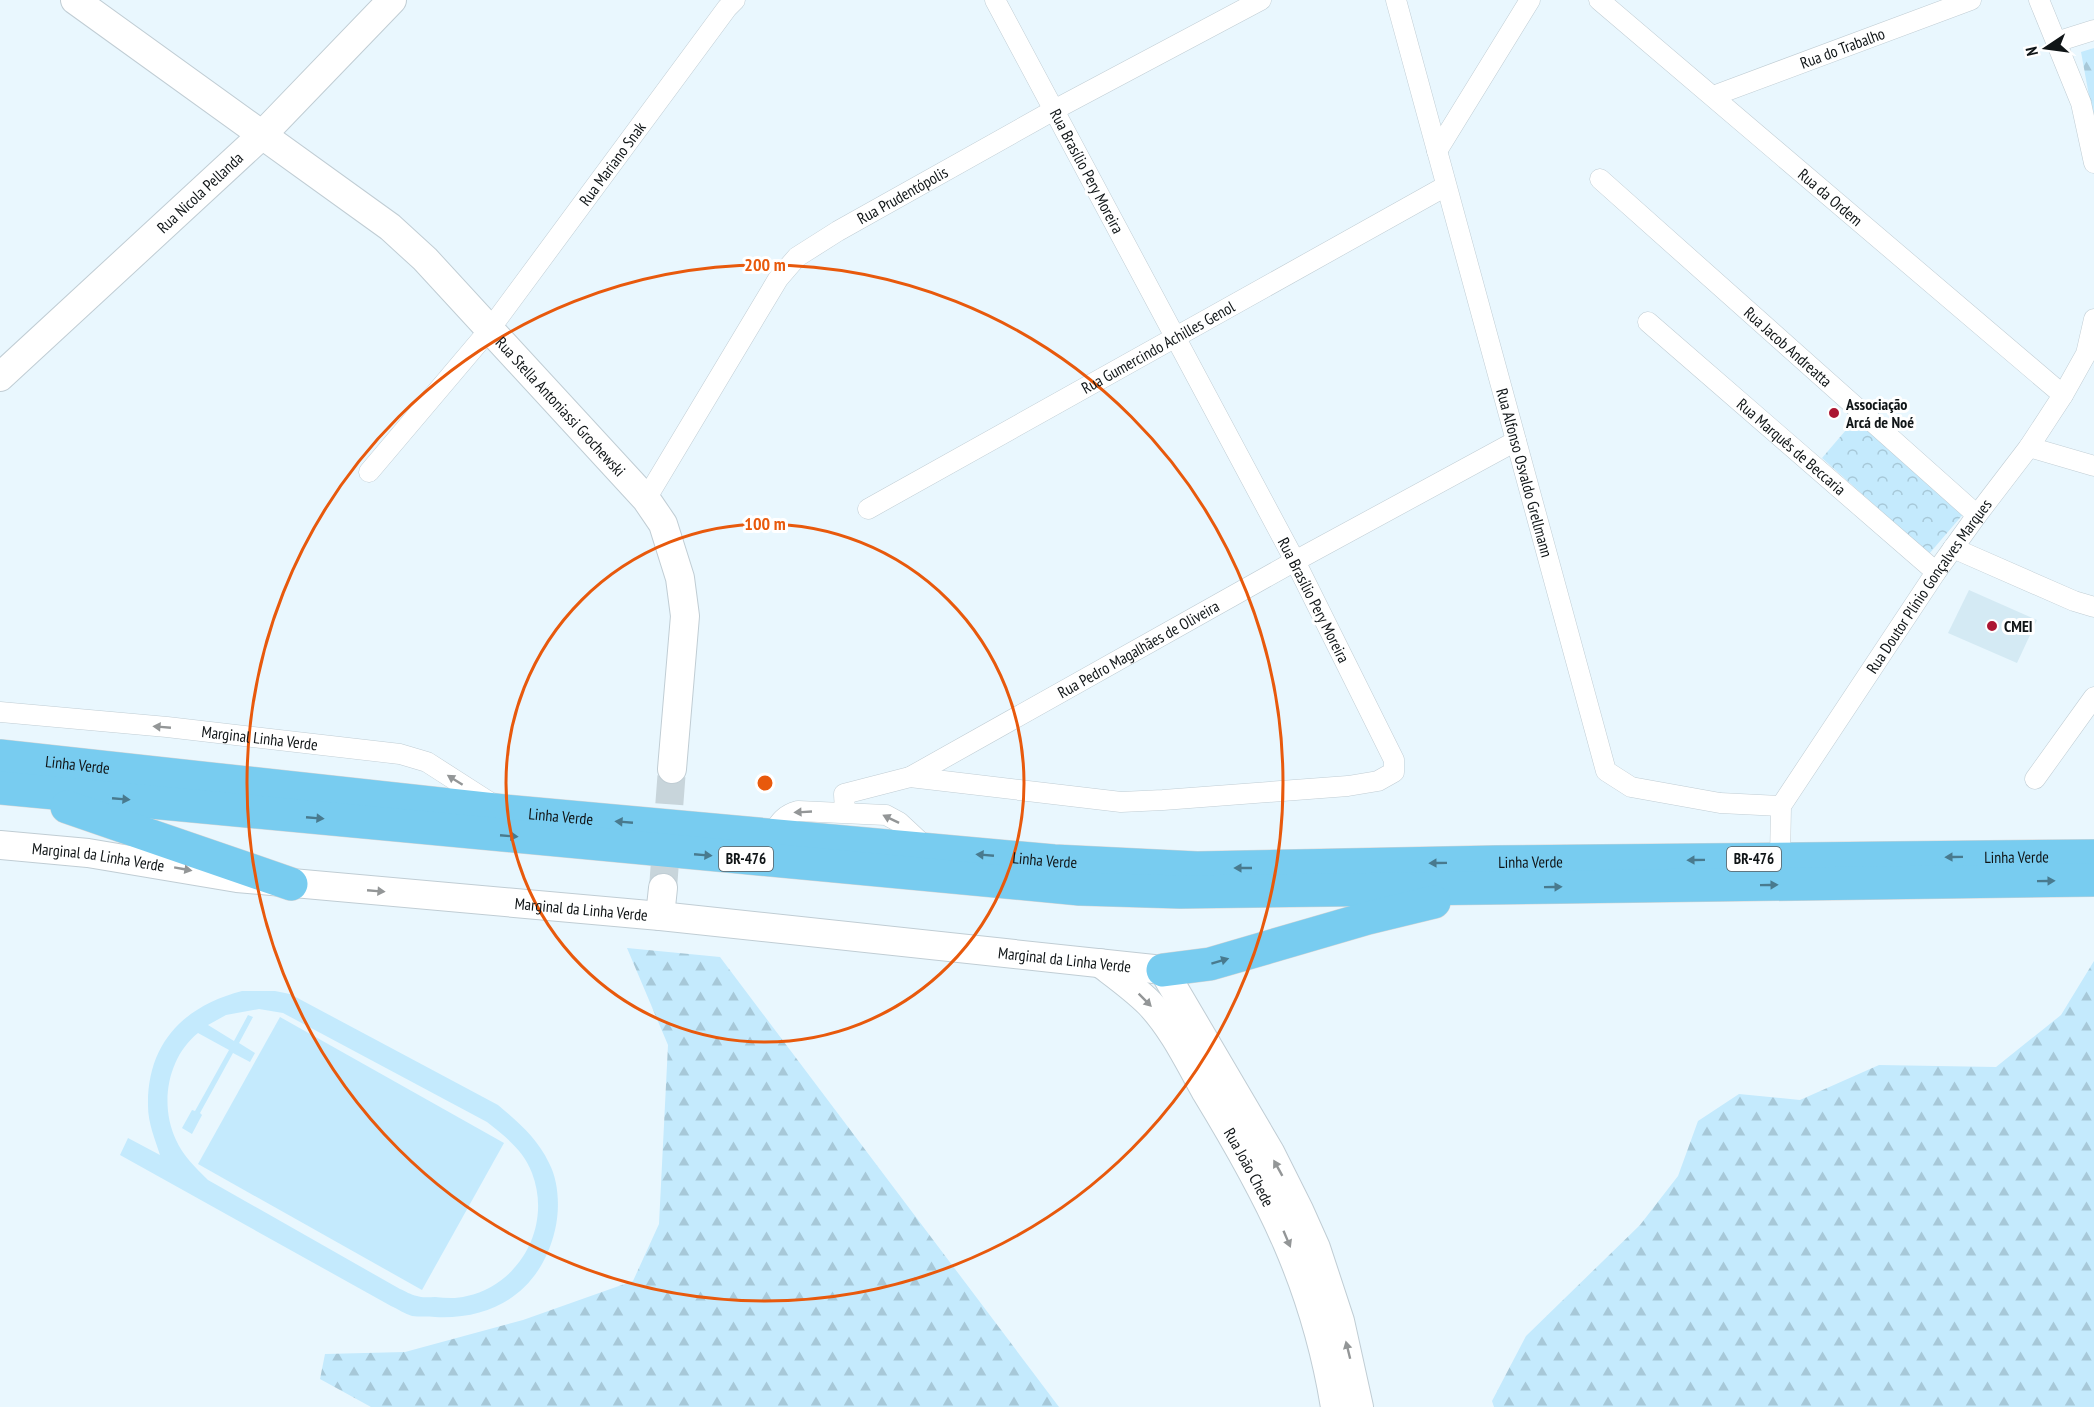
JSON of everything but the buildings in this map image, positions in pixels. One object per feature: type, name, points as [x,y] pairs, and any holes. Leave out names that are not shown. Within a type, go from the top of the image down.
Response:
[{"type":"highway","name":"Linha Verde","points":[[3,755],[504,811],[1054,861],[1197,868],[2094,856]]},
{"type":"highway","name":"Linha Verde","points":[[9,789],[1080,889],[1180,892],[2094,880]]},
{"type":"highway","points":[[9,789],[291,884]]},
{"type":"highway","points":[[1163,970],[1210,964],[1368,918],[1494,888]]},
{"type":"main road","name":"Rua Stella Antoniassi Grochewski","points":[[75,0],[390,227],[425,259],[646,499],[663,524],[680,578],[685,616],[672,769]]},
{"type":"main road","name":"Rua Nicola Pellanda","points":[[0,377],[262,135],[392,0]]},
{"type":"main road","name":"Marginal da Linha Verde","points":[[0,845],[88,853],[228,877],[291,884],[660,916],[1163,970]]},
{"type":"main road","points":[[660,916],[663,888]]},
{"type":"main road","name":"Rua João Chede","points":[[1100,963],[1136,990],[1162,1019],[1268,1199],[1307,1291],[1326,1360],[1335,1407]]},
{"type":"main road","name":"Rua João Chede","points":[[1163,970],[1270,1152],[1299,1210],[1341,1321],[1359,1407]]},
{"type":"street","name":"Rua Mariano Snak","points":[[369,472],[490,329],[735,0]]},
{"type":"street","name":"Rua Brasílio Pery Moreira","points":[[910,777],[1121,802],[1348,786],[1378,781],[1394,772],[1394,760],[1295,561],[995,0]]},
{"type":"street","name":"Rua Prudentópolis","points":[[646,499],[778,279],[797,257],[838,231],[1054,110],[1261,0]]},
{"type":"street","name":"Rua Alfonso Osvaldo Grellmann","points":[[1396,0],[1606,771],[1631,787],[1720,803],[1781,806]]},
{"type":"street","points":[[1437,151],[1530,0]]},
{"type":"street","name":"Rua da Ordem","points":[[1599,0],[2063,395]]},
{"type":"street","name":"Rua do Trabalho","points":[[1713,96],[1971,0]]},
{"type":"street","points":[[2039,0],[2081,103],[2094,163]]},
{"type":"street","points":[[2056,42],[2094,30]]},
{"type":"street","name":"Rua Jacob Andreatta","points":[[1600,179],[1977,515]]},
{"type":"street","name":"Rua Gumercindo Achilles Genol","points":[[868,509],[1446,186]]},
{"type":"street","name":"Rua Doutor Plínio Gonçalves Marques","points":[[1781,806],[1936,572],[2029,447],[2063,395],[2086,354],[2094,319]]},
{"type":"street","name":"Rua Marquês de Beccaria","points":[[1648,322],[1936,572]]},
{"type":"street","name":"Rua Pedro Magalhães de Oliveira","points":[[845,812],[844,794],[910,777],[1295,561],[1516,441]]},
{"type":"street","points":[[2029,447],[2094,466]]},
{"type":"street","points":[[1953,548],[2074,601],[2094,607]]},
{"type":"street","points":[[2035,779],[2094,697]]},
{"type":"street","name":"Marginal Linha Verde","points":[[0,712],[167,727],[400,754],[426,762],[504,811]]},
{"type":"street","points":[[1780,859],[1781,806]]},
{"type":"street","points":[[771,835],[781,819],[789,813],[798,811],[886,814],[899,822],[928,849]]},
{"type":"shaded area","name":"CMEI","points":[[1969,590],[2037,620],[2017,663],[1948,633]]},
{"type":"green space","points":[[2094,48],[2094,123],[2081,52]]},
{"type":"green space","points":[[1858,416],[1965,512],[1929,554],[1822,458]]},
{"type":"green space","points":[[627,948],[720,957],[1059,1407],[371,1407],[320,1379],[325,1354],[405,1352],[523,1320],[633,1281],[659,1224],[668,1045]]},
{"type":"green space","points":[[2094,961],[2094,1407],[1494,1407],[1492,1401],[1526,1336],[1640,1225],[1678,1176],[1698,1121],[1739,1094],[1800,1100],[1879,1065],[1996,1067],[2061,1015]]},
{"type":"green space","points":[[242,991],[275,991],[290,994],[498,1105],[520,1125],[533,1138],[549,1163],[558,1196],[557,1222],[548,1251],[539,1269],[527,1285],[496,1307],[477,1313],[457,1317],[412,1316],[120,1155],[128,1138],[160,1155],[148,1112],[149,1084],[154,1064],[162,1046],[187,1017],[221,998]],"holes":[[[259,1009],[283,1013],[487,1122],[519,1151],[532,1173],[537,1193],[538,1212],[527,1250],[517,1266],[503,1279],[486,1289],[463,1297],[413,1295],[208,1180],[190,1162],[176,1140],[168,1111],[169,1082],[180,1055],[198,1033],[229,1050],[195,1111],[192,1110],[182,1128],[192,1134],[202,1115],[200,1113],[233,1053],[250,1062],[255,1053],[239,1043],[253,1017],[248,1015],[234,1041],[208,1025],[226,1015]]]},
{"type":"green space","points":[[280,1017],[504,1143],[422,1290],[198,1164]]},
{"type":"tunnel","points":[[663,888],[672,769]]},
{"type":"place","name":"Associação Arcá de Noé","points":[[1834,413]]},
{"type":"place","name":"CMEI","points":[[1992,626]]}]
